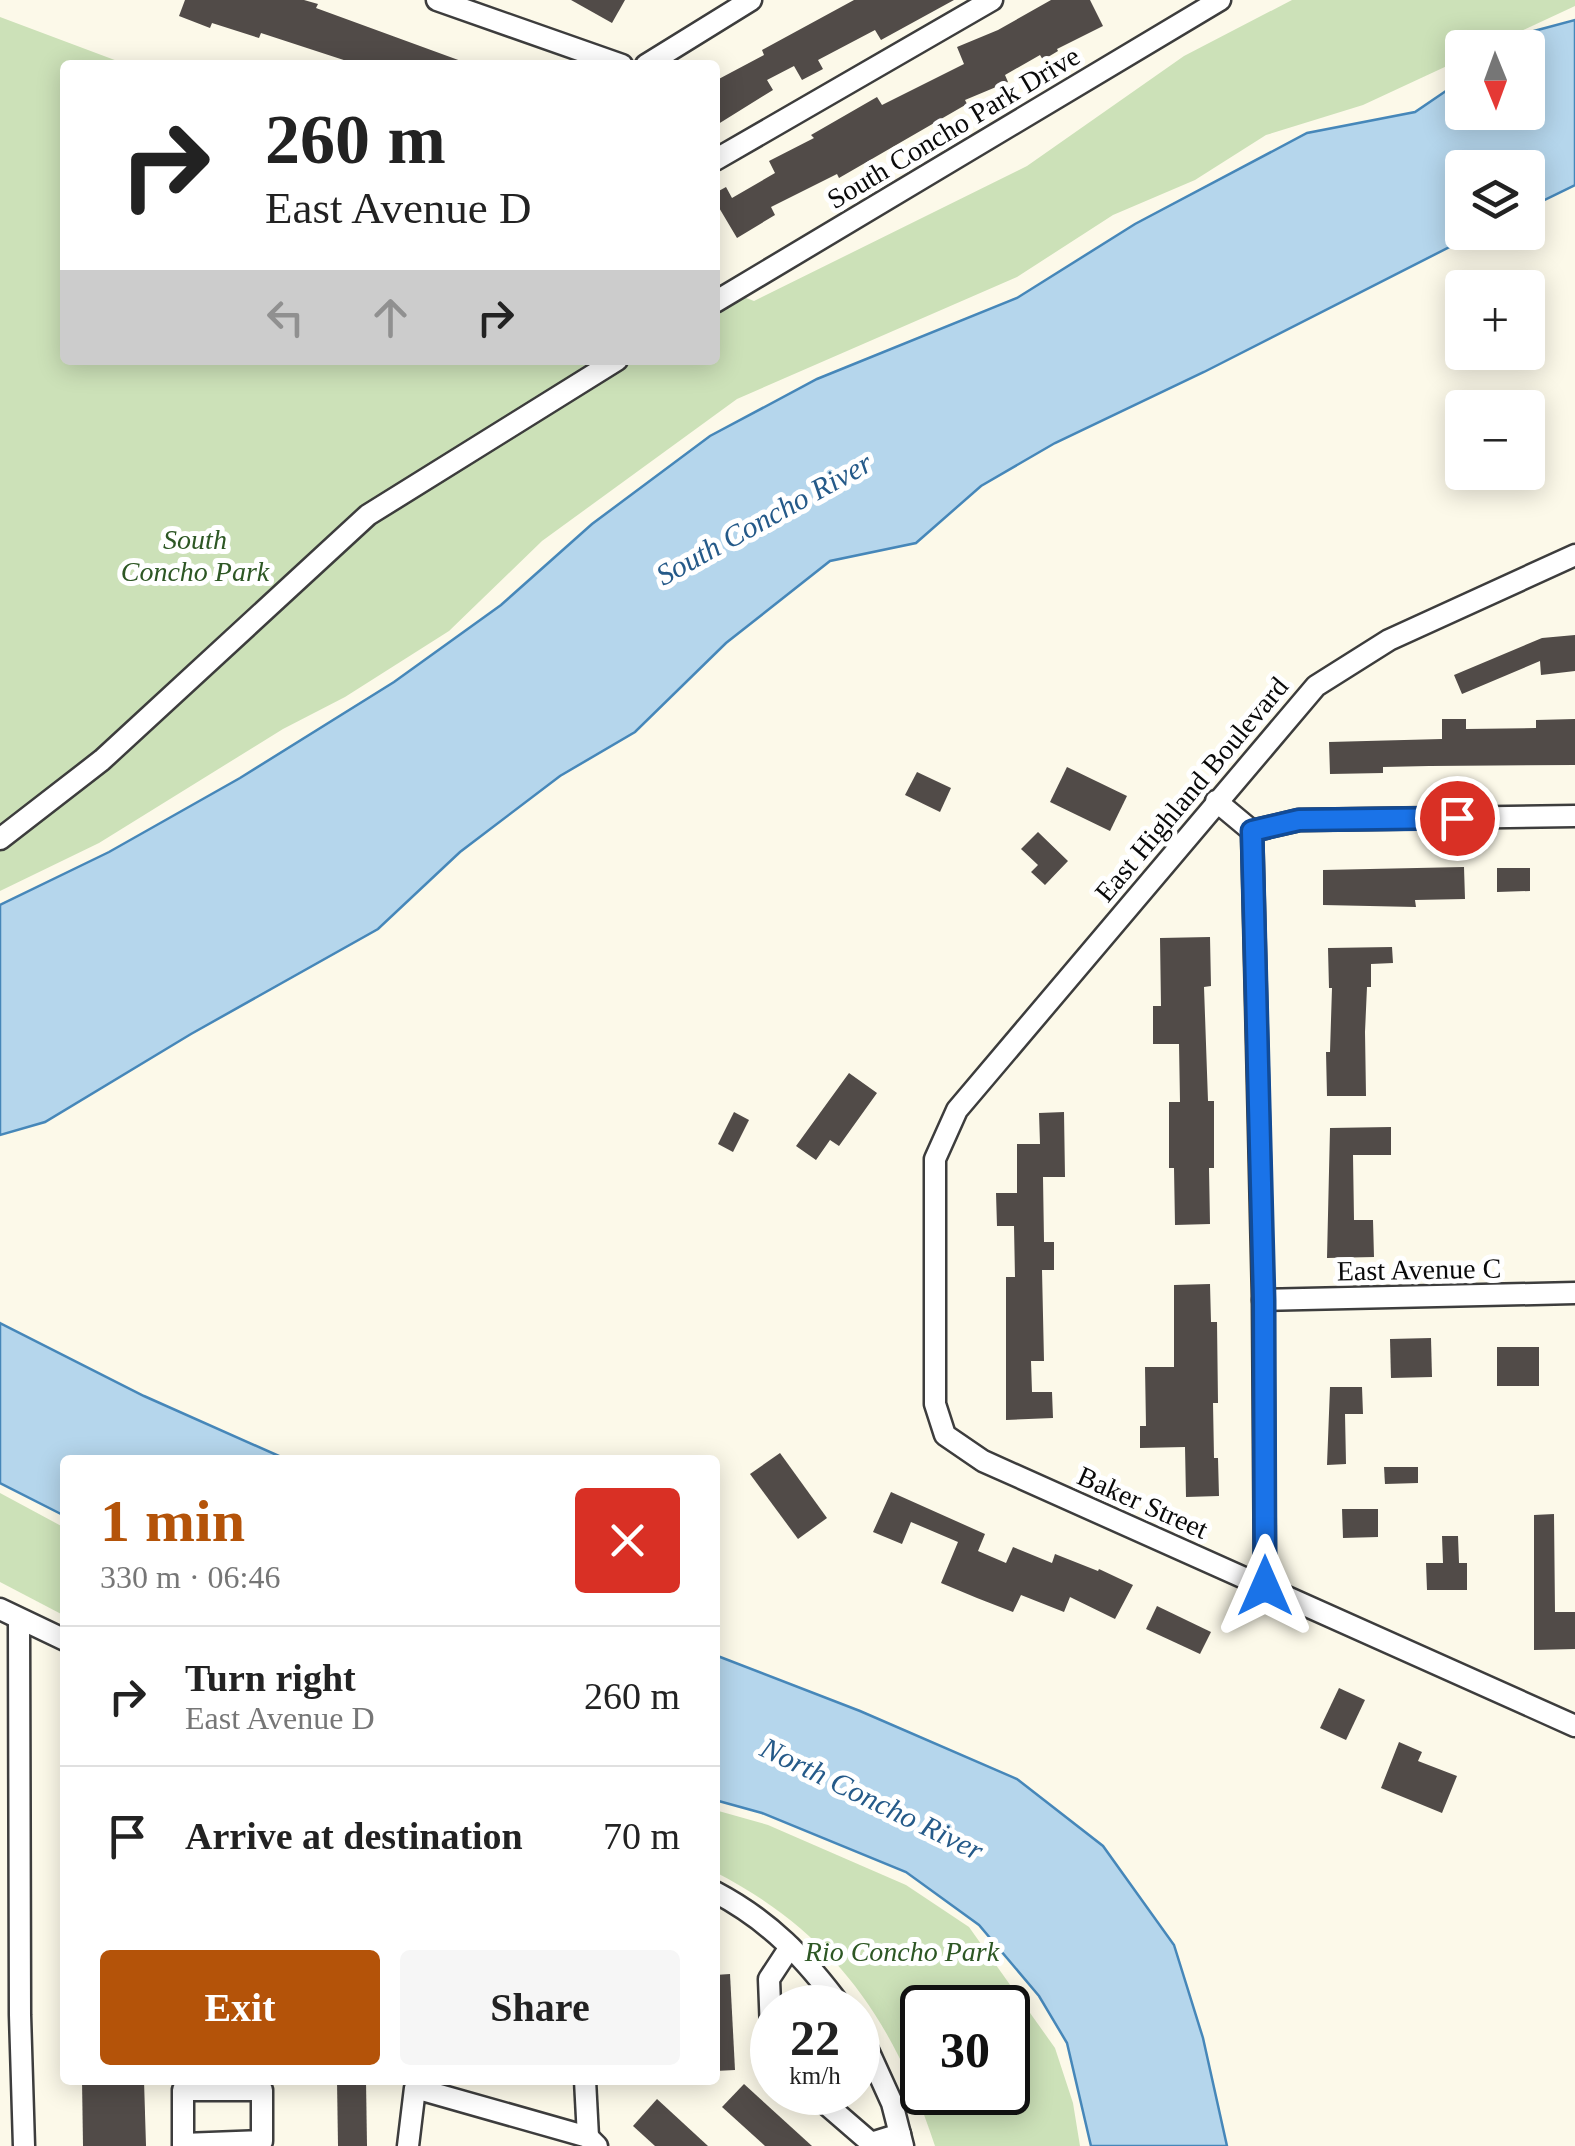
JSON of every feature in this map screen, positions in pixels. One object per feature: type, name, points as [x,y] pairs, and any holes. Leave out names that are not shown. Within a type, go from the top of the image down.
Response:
[{"type":"street","points":[[438,0],[608,60]]},
{"type":"street","points":[[653,60],[724,6],[751,0]]},
{"type":"street","points":[[720,157],[992,0]]},
{"type":"street","name":"South Concho Park Drive","points":[[720,299],[1220,0]]},
{"type":"street","points":[[0,838],[102,760],[368,515],[609,365]]},
{"type":"street","name":"East Highland Boulevard","points":[[935,1160],[957,1110],[1316,686],[1389,640],[1575,555]]},
{"type":"street","points":[[1216,801],[1252,831],[1264,1300],[1265,1586]]},
{"type":"street","points":[[1252,831],[1299,820],[1575,816]]},
{"type":"street","name":"Baker Street","points":[[935,1160],[934,1404],[945,1435],[983,1461],[1575,1726]]},
{"type":"street","name":"East Avenue C","points":[[1264,1300],[1575,1292]]},
{"type":"street","points":[[0,1609],[60,1638]]},
{"type":"street","points":[[19,1620],[10,2014],[24,2146]]},
{"type":"street","points":[[720,1895],[752,1912],[814,1969],[825,1985]]},
{"type":"street","points":[[768,1985],[768,1979],[790,1947]]},
{"type":"street","points":[[839,2115],[871,2143],[902,2140],[880,2077]]},
{"type":"street","points":[[408,2146],[415,2088],[592,2142],[586,2085]]},
{"type":"street","points":[[183,2090],[262,2090],[262,2141],[183,2145],[183,2090]]},
{"type":"green space","name":"South Concho Park","points":[[1292,0],[1575,0],[1575,6],[1523,30],[1445,30],[1445,67],[1363,105],[1266,135],[1195,180],[1113,215],[1017,277],[737,399],[542,541],[449,631],[99,843],[0,891],[0,17],[115,60],[60,60],[60,365],[720,365],[720,288],[754,301],[1027,166],[1184,56]]},
{"type":"green space","points":[[0,1493],[60,1525],[60,1613],[0,1582]]},
{"type":"green space","name":"Rio Concho Park","points":[[720,1811],[768,1825],[906,1885],[969,1927],[1010,1985],[900,1985],[900,2059],[880,2022],[880,1985],[854,1985],[794,1923],[720,1875]]},
{"type":"green space","name":"Rio Concho Park","points":[[1030,2013],[1055,2048],[1073,2103],[1080,2146],[935,2146],[924,2115],[1030,2115]]},
{"type":"water","name":"South Concho River","points":[[1575,20],[1575,185],[1545,200],[1545,150],[1445,150],[1445,249],[1055,443],[981,486],[916,543],[830,561],[726,643],[635,732],[560,776],[460,852],[378,929],[45,1122],[0,1135],[0,905],[109,852],[240,778],[394,682],[501,605],[592,524],[710,436],[817,379],[1017,298],[1135,224],[1307,133],[1415,112],[1445,92],[1445,130],[1545,130],[1545,30],[1538,30]]},
{"type":"water","points":[[0,1323],[144,1396],[277,1455],[60,1455],[60,1513],[0,1483]]},
{"type":"water","name":"North Concho River","points":[[720,1657],[860,1711],[1017,1779],[1103,1846],[1174,1945],[1203,2038],[1227,2146],[1091,2146],[1067,2043],[1039,1996],[979,1925],[906,1872],[762,1813],[720,1801]]},
{"type":"building","points":[[185,0],[304,0],[318,4],[316,8],[458,60],[344,60],[261,33],[259,38],[212,23],[210,28],[179,16]]},
{"type":"building","points":[[571,0],[625,0],[612,23]]},
{"type":"building","points":[[854,0],[954,0],[881,40],[875,30],[818,60],[823,69],[802,80],[794,66],[767,80],[773,90],[720,123],[720,78],[764,55],[762,50]]},
{"type":"building","points":[[1051,0],[1090,0],[1103,26],[1043,60],[1040,55],[1005,75],[1008,82],[965,100],[967,104],[839,178],[837,174],[771,207],[775,215],[737,238],[720,209],[720,190],[726,187],[732,198],[775,173],[769,161],[814,138],[811,135],[877,97],[882,105],[964,64],[957,47],[998,30]]},
{"type":"building","points":[[1575,635],[1575,671],[1541,675],[1540,661],[1462,694],[1454,675],[1542,638]]},
{"type":"building","points":[[1442,719],[1466,719],[1466,729],[1536,728],[1536,720],[1575,719],[1575,765],[1383,767],[1383,773],[1330,774],[1329,742],[1442,739]]},
{"type":"building","points":[[1067,767],[1127,796],[1110,831],[1050,802]]},
{"type":"building","points":[[917,772],[951,788],[940,812],[905,795]]},
{"type":"building","points":[[1038,832],[1068,861],[1045,885],[1031,872],[1038,865],[1021,849]]},
{"type":"building","points":[[1464,867],[1465,899],[1415,900],[1416,907],[1323,905],[1323,870]]},
{"type":"building","points":[[1497,868],[1530,868],[1530,891],[1497,892]]},
{"type":"building","points":[[1210,937],[1211,986],[1204,987],[1208,1101],[1214,1101],[1210,1224],[1175,1225],[1174,1168],[1169,1168],[1169,1102],[1180,1102],[1179,1044],[1153,1044],[1153,1006],[1161,1006],[1160,938]]},
{"type":"building","points":[[1392,947],[1393,963],[1371,964],[1365,1032],[1366,1096],[1327,1096],[1326,1052],[1330,1052],[1332,988],[1328,948]]},
{"type":"building","points":[[849,1073],[877,1093],[839,1146],[830,1140],[816,1160],[796,1146]]},
{"type":"building","points":[[734,1112],[749,1120],[733,1152],[718,1144]]},
{"type":"building","points":[[1064,1112],[1065,1177],[1043,1177],[1044,1242],[1054,1242],[1054,1270],[1042,1270],[1044,1361],[1031,1361],[1032,1392],[1052,1392],[1053,1418],[1006,1420],[1006,1277],[1015,1277],[1014,1226],[997,1226],[996,1193],[1017,1193],[1017,1144],[1040,1144],[1039,1113]]},
{"type":"building","points":[[1391,1127],[1391,1155],[1353,1155],[1354,1220],[1373,1220],[1374,1257],[1327,1258],[1330,1128]]},
{"type":"building","points":[[1210,1284],[1211,1322],[1217,1322],[1218,1403],[1213,1403],[1219,1496],[1186,1497],[1185,1447],[1140,1448],[1140,1426],[1146,1426],[1145,1367],[1174,1367],[1174,1285]]},
{"type":"building","points":[[1431,1338],[1432,1377],[1391,1378],[1390,1339]]},
{"type":"building","points":[[1497,1347],[1539,1347],[1539,1386],[1497,1386]]},
{"type":"building","points":[[1330,1387],[1362,1387],[1363,1414],[1345,1414],[1346,1464],[1327,1465]]},
{"type":"building","points":[[780,1453],[827,1518],[798,1539],[750,1474]]},
{"type":"building","points":[[1384,1467],[1418,1467],[1418,1483],[1385,1484]]},
{"type":"building","points":[[891,1492],[985,1534],[978,1551],[1006,1563],[1013,1547],[1052,1563],[1055,1554],[1133,1585],[1115,1619],[1070,1597],[1064,1612],[1021,1595],[1013,1612],[941,1583],[958,1542],[911,1522],[902,1544],[873,1532]]},
{"type":"building","points":[[1342,1509],[1378,1509],[1378,1537],[1343,1538]]},
{"type":"building","points":[[1554,1514],[1555,1612],[1575,1612],[1575,1649],[1534,1650],[1534,1515]]},
{"type":"building","points":[[1442,1536],[1458,1536],[1459,1563],[1467,1563],[1467,1590],[1427,1590],[1426,1563],[1443,1563]]},
{"type":"building","points":[[1157,1606],[1211,1632],[1200,1654],[1146,1629]]},
{"type":"building","points":[[1339,1688],[1365,1700],[1346,1740],[1320,1728]]},
{"type":"building","points":[[1399,1742],[1422,1752],[1418,1761],[1457,1776],[1442,1813],[1381,1788]]},
{"type":"building","points":[[730,1974],[735,2070],[720,2071],[720,1975]]},
{"type":"building","points":[[744,2084],[750,2089],[750,2115],[778,2115],[812,2146],[765,2146],[722,2107]]},
{"type":"building","points":[[82,2085],[144,2085],[146,2146],[83,2146]]},
{"type":"building","points":[[337,2085],[366,2085],[367,2146],[338,2146]]},
{"type":"building","points":[[657,2099],[708,2146],[655,2146],[633,2126]]},
{"type":"route","points":[[1265,1586],[1264,1300],[1252,831],[1299,820],[1457,818]]}]
